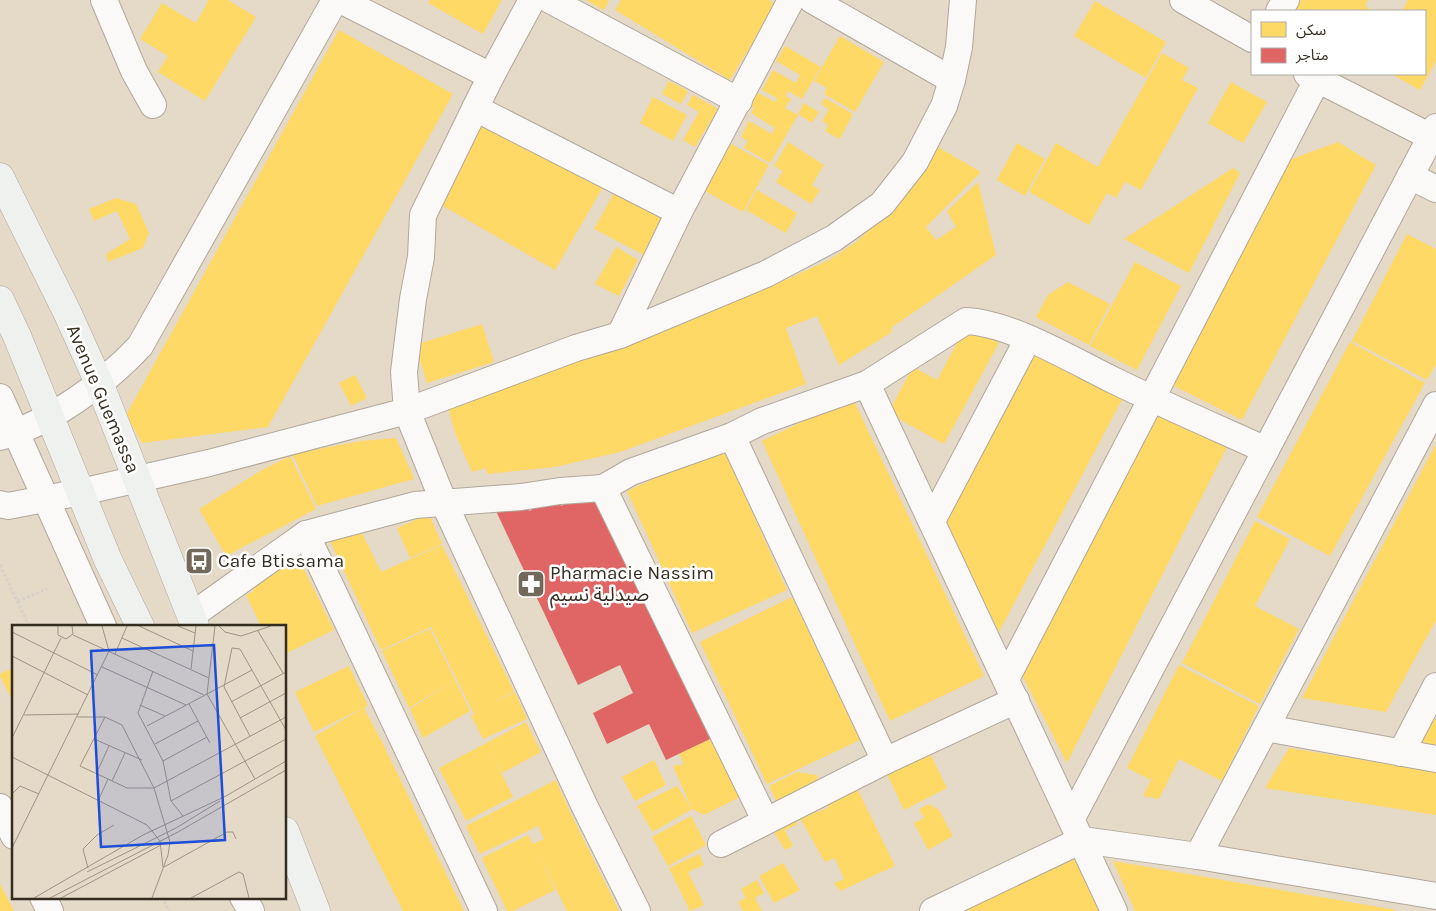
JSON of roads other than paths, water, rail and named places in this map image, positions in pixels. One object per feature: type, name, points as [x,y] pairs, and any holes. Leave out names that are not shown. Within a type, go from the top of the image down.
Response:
[{"type":"main road","name":"Avenue Guemassa","points":[[0,177],[67,312],[100,385],[193,621]]},
{"type":"main road","points":[[0,300],[49,414],[108,560],[140,625]]},
{"type":"main road","points":[[286,833],[316,911]]},
{"type":"main road","points":[[286,884],[305,911]]},
{"type":"street","points":[[104,0],[134,71],[153,105]]},
{"type":"street","points":[[8,435],[100,385],[122,366],[140,346],[335,0]]},
{"type":"street","points":[[340,0],[491,76]]},
{"type":"street","points":[[532,0],[435,186],[423,215],[421,257],[413,299],[404,372],[407,411],[444,503],[585,807],[638,911]]},
{"type":"street","points":[[550,0],[738,101]]},
{"type":"street","points":[[620,335],[679,212],[791,0]]},
{"type":"street","points":[[812,0],[952,80]]},
{"type":"street","points":[[0,504],[8,506],[81,492],[209,462],[407,411],[576,348],[620,335],[766,274],[834,238],[882,204],[915,162],[944,106],[952,80],[959,48],[963,0]]},
{"type":"street","points":[[1183,0],[1251,38]]},
{"type":"street","points":[[720,844],[885,761],[1011,690],[1152,399],[1312,77],[1434,133],[1266,450],[1077,829],[933,911]]},
{"type":"street","points":[[475,108],[679,212]]},
{"type":"street","points":[[1410,176],[1436,189]]},
{"type":"street","points":[[193,621],[306,534],[415,505],[603,488],[631,472],[732,436],[762,421],[866,384],[966,321],[977,322],[1028,339],[1152,399],[1266,450]]},
{"type":"street","points":[[932,521],[1028,339]]},
{"type":"street","points":[[866,384],[1114,911]]},
{"type":"street","points":[[0,397],[8,435],[45,500],[103,625]]},
{"type":"street","points":[[1198,856],[1436,404]]},
{"type":"street","points":[[732,436],[885,761]]},
{"type":"street","points":[[603,488],[765,820]]},
{"type":"street","points":[[306,534],[484,911]]},
{"type":"street","points":[[1401,753],[1436,686]]},
{"type":"street","points":[[1266,728],[1436,759]]},
{"type":"street","points":[[0,807],[12,832]]},
{"type":"street","points":[[1077,829],[1198,856],[1436,896]]},
{"type":"street","points":[[44,898],[50,911]]},
{"type":"street","points":[[244,898],[251,911]]},
{"type":"place","name":"Cafe Btissama","points":[[199,561]]},
{"type":"place","name":"Pharmacie Nassim صيدلية نسيم","points":[[531,584]]}]
